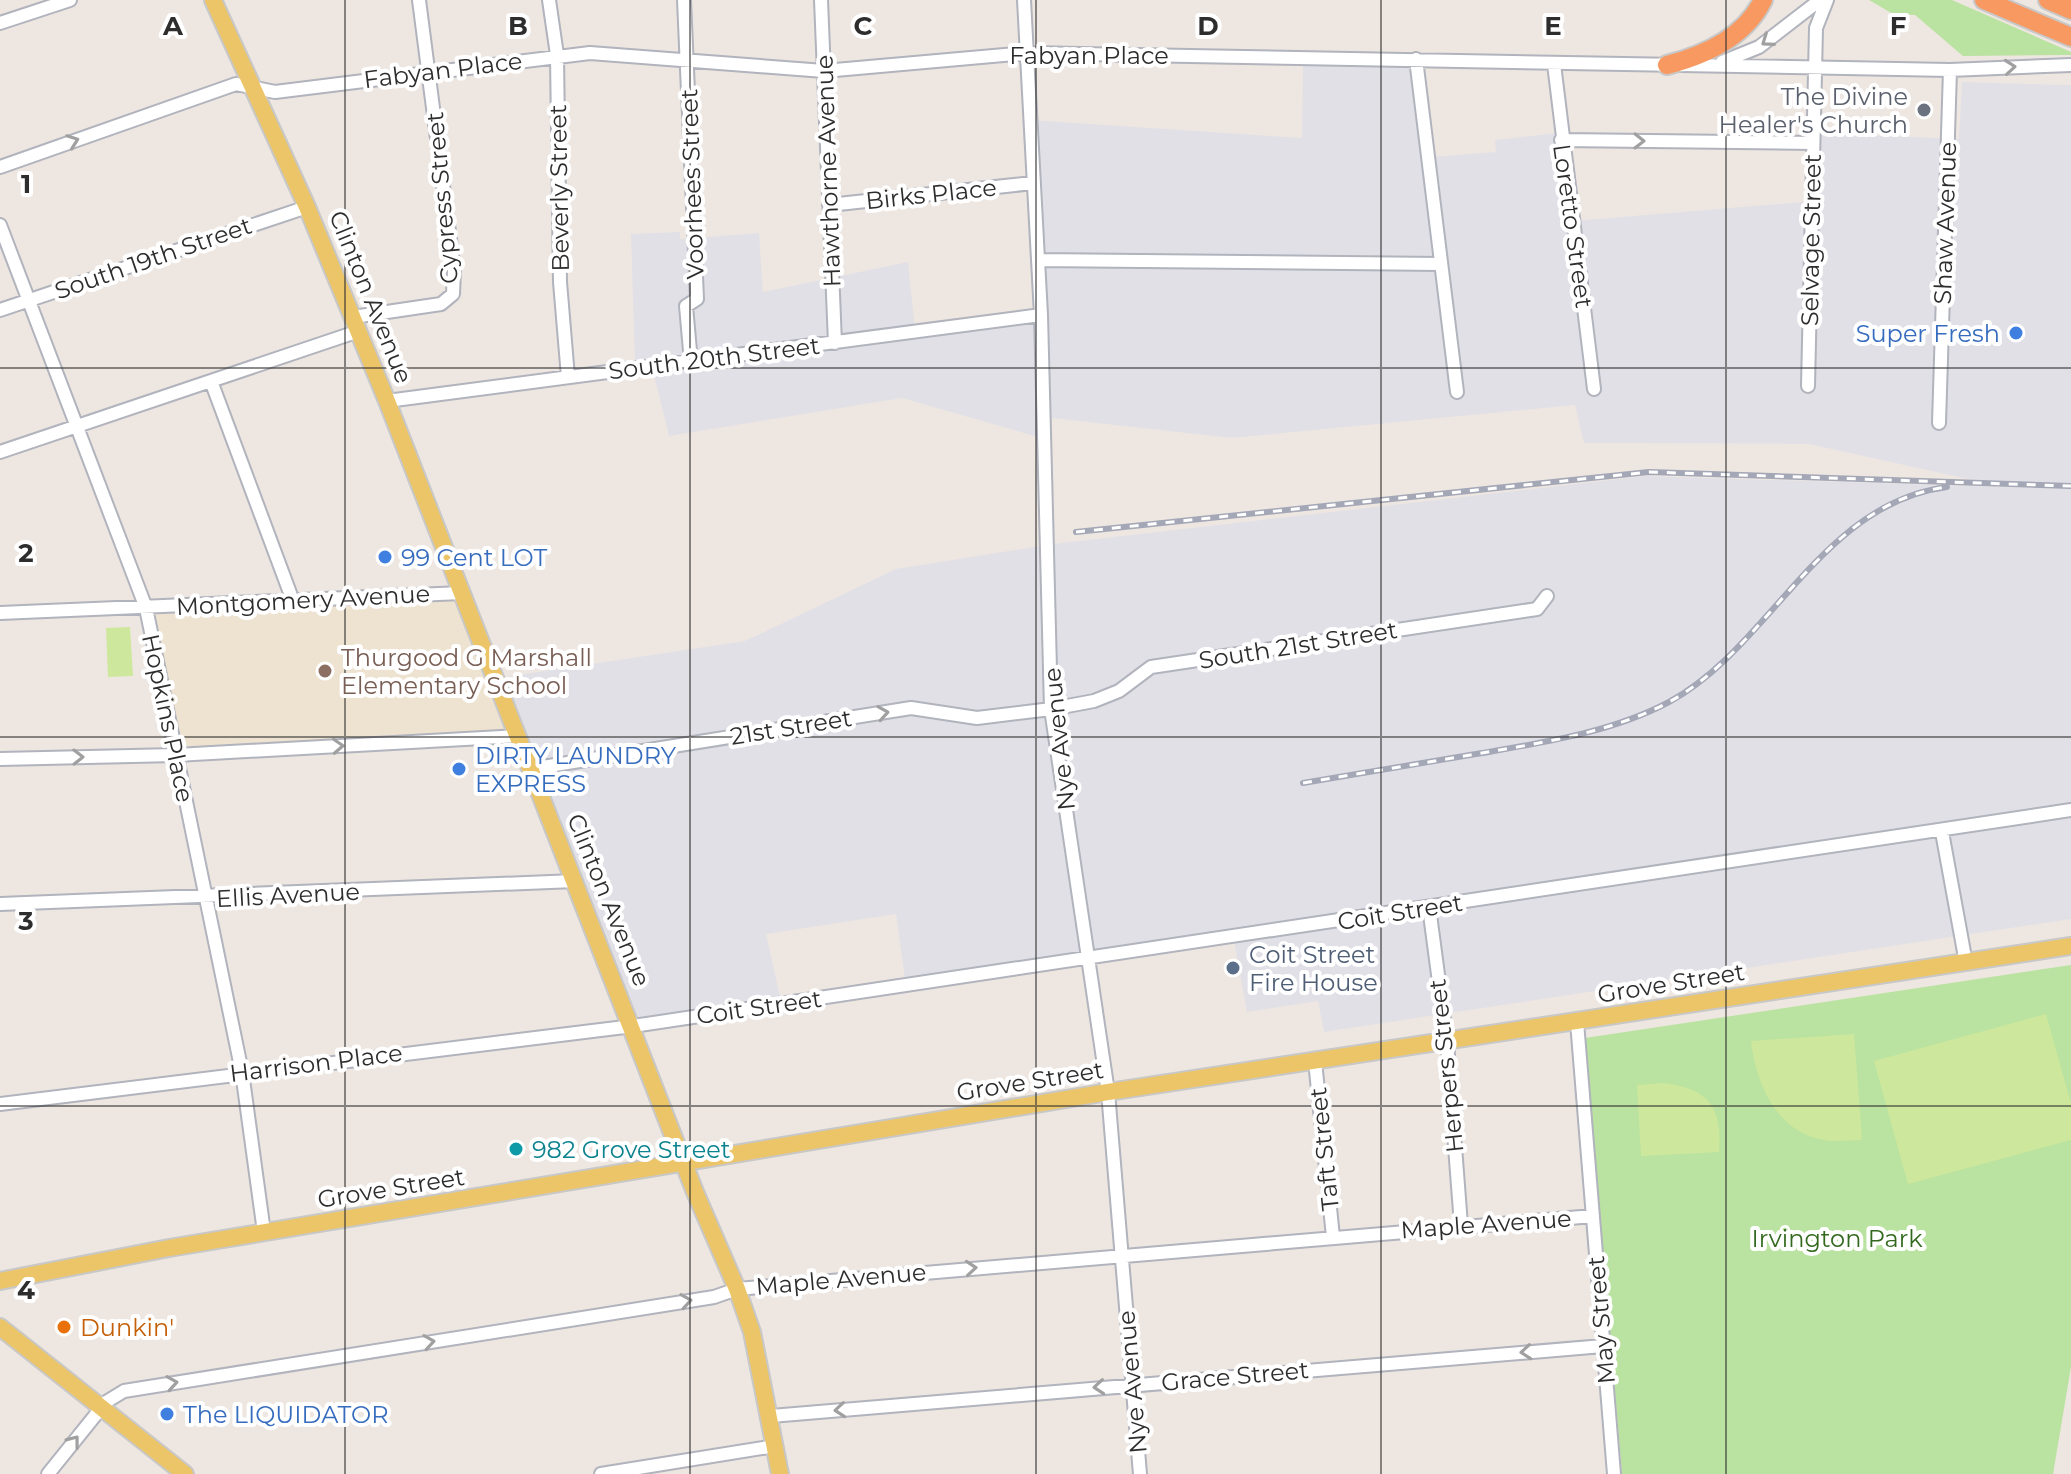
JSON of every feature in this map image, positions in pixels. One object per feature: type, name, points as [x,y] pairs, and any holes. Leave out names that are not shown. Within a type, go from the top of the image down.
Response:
[{"type":"highway","points":[[1667,65],[1704,53],[1727,40],[1746,24],[1763,0]]},
{"type":"highway","points":[[1984,0],[2071,37]]},
{"type":"highway","points":[[2048,0],[2071,10]]},
{"type":"main road","name":"Clinton Avenue","points":[[213,0],[255,87],[356,324],[737,1289],[752,1332],[780,1474]]},
{"type":"main road","name":"Grove Street","points":[[0,1281],[264,1232],[438,1206],[684,1161],[1108,1092],[2071,946]]},
{"type":"main road","points":[[0,1327],[185,1474]]},
{"type":"street","points":[[0,23],[70,0]]},
{"type":"street","name":"Cypress Street","points":[[356,324],[441,304],[453,294],[454,270],[419,0]]},
{"type":"street","name":"Beverly Street","points":[[549,0],[557,55],[560,282],[568,377]]},
{"type":"street","name":"Voorhees Street","points":[[684,0],[697,299],[686,306],[691,362]]},
{"type":"street","name":"Hawthorne Avenue","points":[[821,0],[835,343]]},
{"type":"street","name":"Nye Avenue","points":[[1024,0],[1041,315],[1051,709],[1108,1092],[1140,1474]]},
{"type":"street","points":[[1705,66],[1751,52],[1820,0]]},
{"type":"street","name":"Selvage Street","points":[[1808,386],[1817,22],[1827,0]]},
{"type":"street","name":"Fabyan Place","points":[[0,167],[236,84],[275,92],[590,53],[687,58],[824,71],[1026,53],[1815,69],[1950,70],[2071,65]]},
{"type":"street","points":[[1416,59],[1457,392]]},
{"type":"street","name":"Loretto Street","points":[[1554,64],[1594,389]]},
{"type":"street","name":"Shaw Avenue","points":[[1939,423],[1950,70]]},
{"type":"street","points":[[1561,140],[1813,143]]},
{"type":"street","name":"Birks Place","points":[[829,205],[1033,183]]},
{"type":"street","name":"South 19th Street","points":[[0,310],[307,207]]},
{"type":"street","name":"Hopkins Place","points":[[0,225],[146,608],[242,1072],[264,1232]]},
{"type":"street","points":[[1038,260],[1441,264]]},
{"type":"street","name":"South 20th Street","points":[[387,401],[1041,315]]},
{"type":"street","points":[[0,452],[211,381],[356,324]]},
{"type":"street","points":[[211,381],[293,601]]},
{"type":"street","name":"Montgomery Avenue","points":[[0,613],[462,593]]},
{"type":"street","name":"South 21st Street","points":[[1051,709],[1094,701],[1119,691],[1151,667],[1537,609],[1547,596]]},
{"type":"street","name":"21st Street","points":[[530,769],[911,708],[977,718],[1051,709]]},
{"type":"street","points":[[0,759],[176,755],[517,736]]},
{"type":"street","name":"Coit Street","points":[[633,1026],[1942,832],[2071,810]]},
{"type":"street","points":[[1942,832],[1966,963]]},
{"type":"street","name":"Ellis Avenue","points":[[0,904],[206,899],[575,881]]},
{"type":"street","name":"Herpers Street","points":[[1429,907],[1447,1042],[1461,1225]]},
{"type":"street","name":"May Street","points":[[1577,1022],[1614,1474]]},
{"type":"street","name":"Harrison Place","points":[[0,1104],[633,1026]]},
{"type":"street","name":"Taft Street","points":[[1315,1061],[1333,1237]]},
{"type":"street","name":"Maple Avenue","points":[[101,1407],[114,1395],[124,1391],[714,1297],[737,1289],[1593,1216]]},
{"type":"street","name":"Grace Street","points":[[771,1416],[1603,1346]]},
{"type":"street","points":[[48,1474],[101,1407]]},
{"type":"street","points":[[601,1474],[775,1446]]},
{"type":"shaded area","points":[[1303,56],[1419,63],[1431,157],[1496,152],[1495,140],[1559,133],[1573,221],[1813,201],[1814,133],[1959,139],[1962,82],[2071,85],[2071,919],[1324,1032],[1318,1001],[1247,1012],[1233,936],[906,986],[896,914],[766,934],[782,1006],[628,1024],[491,679],[745,641],[896,569],[1053,544],[1645,476],[2004,487],[1809,444],[1584,443],[1575,405],[1232,438],[1052,418],[1052,441],[902,398],[669,436],[651,363],[635,364],[631,234],[680,232],[680,239],[759,233],[763,292],[908,262],[915,330],[1042,314],[1029,120],[1302,138]]},
{"type":"shaded area","name":"Thurgood G Marshall Elementary School","points":[[457,600],[507,730],[183,748],[153,611]]},
{"type":"green space","points":[[1869,0],[1952,0],[2071,52],[2071,55],[1963,56],[1915,15],[1893,14]]},
{"type":"green space","points":[[130,627],[133,676],[108,677],[106,628]]},
{"type":"green space","name":"Irvington Park","points":[[2071,965],[2071,1367],[2053,1474],[1622,1474],[1585,1038]]},
{"type":"green space","points":[[2046,1014],[2071,1104],[2071,1140],[1908,1184],[1874,1061]]},
{"type":"green space","points":[[1854,1034],[1862,1140],[1829,1141],[1807,1135],[1793,1127],[1771,1103],[1758,1073],[1751,1041]]},
{"type":"green space","points":[[1663,1083],[1691,1089],[1709,1102],[1718,1123],[1719,1152],[1641,1156],[1637,1085]]},
{"type":"railway","points":[[1076,532],[1649,472],[2071,486]]},
{"type":"railway","points":[[1303,783],[1550,741],[1647,713],[1705,678],[1831,548],[1865,520],[1903,499],[1947,487]]},
{"type":"place","name":"The Divine Healer's Church","points":[[1924,110]]},
{"type":"place","name":"Super Fresh","points":[[2016,333]]},
{"type":"place","name":"99 Cent LOT","points":[[385,557]]},
{"type":"place","name":"Thurgood G Marshall Elementary School","points":[[325,671]]},
{"type":"place","name":"DIRTY LAUNDRY EXPRESS","points":[[459,769]]},
{"type":"place","name":"Coit Street Fire House","points":[[1233,968]]},
{"type":"place","name":"982 Grove Street","points":[[516,1149]]},
{"type":"place","name":"Dunkin'","points":[[64,1327]]},
{"type":"place","name":"The LIQUIDATOR","points":[[167,1414]]}]
